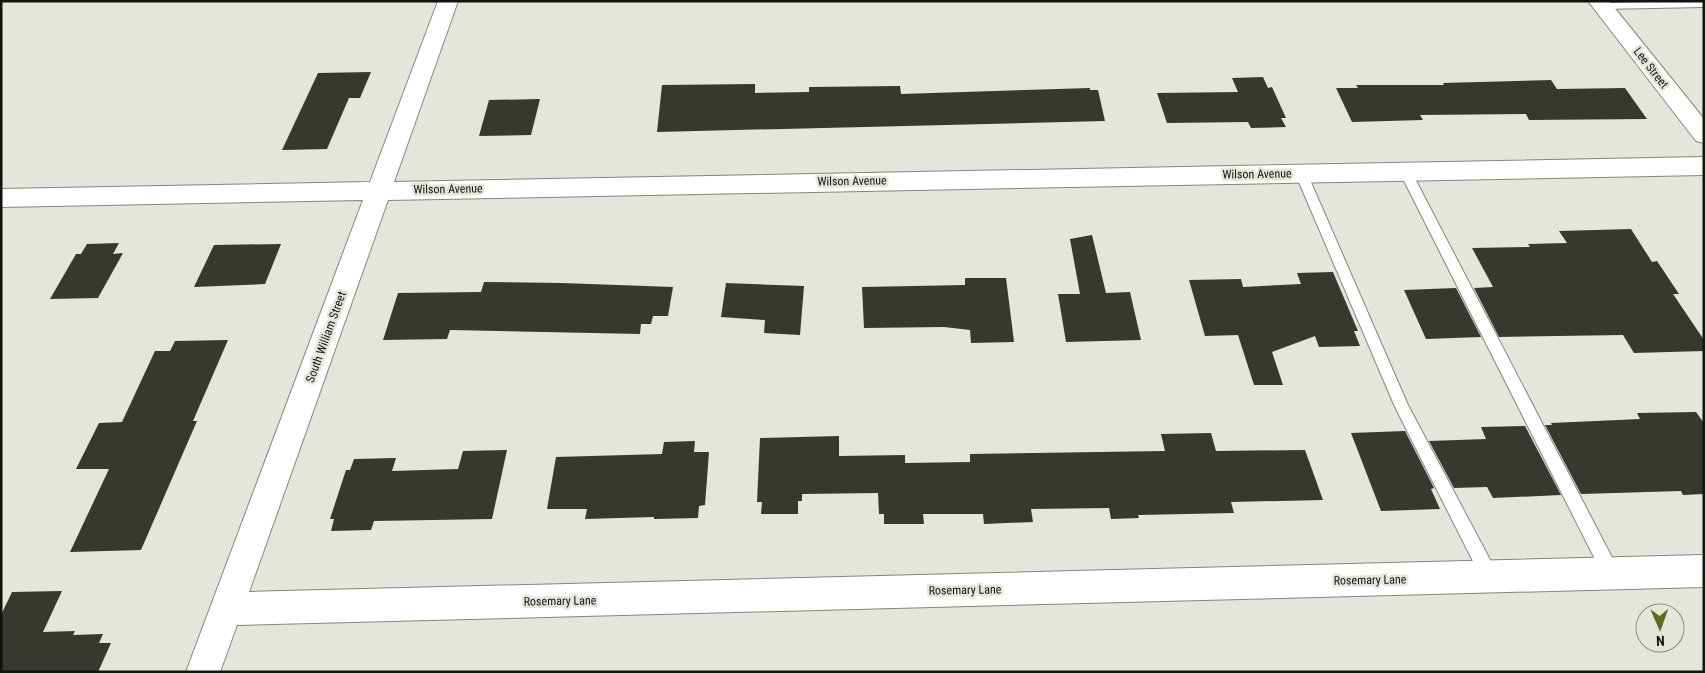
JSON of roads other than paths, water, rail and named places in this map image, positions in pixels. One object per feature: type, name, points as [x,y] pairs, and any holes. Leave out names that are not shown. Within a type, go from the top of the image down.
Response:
[{"type":"street","name":"South William Street","points":[[203,672],[448,1]]},
{"type":"street","name":"Lee Street","points":[[1600,4],[1704,135]]},
{"type":"street","name":"Wilson Avenue","points":[[1,198],[1704,166]]},
{"type":"street","name":"Rosemary Lane","points":[[226,609],[1704,571]]},
{"type":"lane","points":[[1600,4],[1703,5]]},
{"type":"lane","points":[[1405,171],[1612,573]]},
{"type":"lane","points":[[1301,173],[1402,407],[1490,577]]}]
